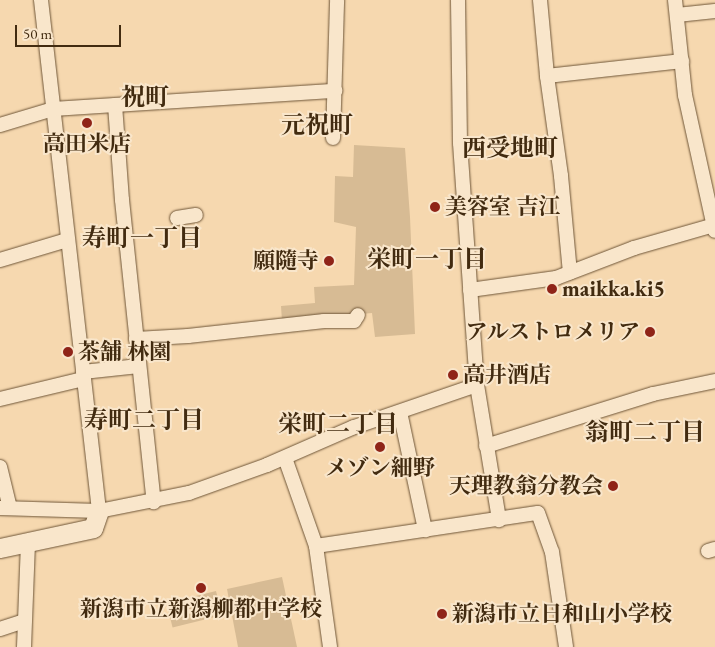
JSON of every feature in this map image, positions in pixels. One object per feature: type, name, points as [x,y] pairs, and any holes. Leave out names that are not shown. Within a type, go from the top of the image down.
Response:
[{"type":"street","points":[[0,548],[93,528],[99,512],[41,0]]},
{"type":"street","points":[[333,138],[336,91],[337,0]]},
{"type":"street","points":[[458,0],[460,143],[477,385],[499,520]]},
{"type":"street","points":[[540,0],[546,76],[561,176],[570,273]]},
{"type":"street","points":[[470,290],[556,278],[634,248],[714,228],[685,95],[675,0]]},
{"type":"street","points":[[677,15],[715,11]]},
{"type":"street","points":[[546,76],[682,61]]},
{"type":"street","points":[[0,125],[53,109],[336,91]]},
{"type":"street","points":[[115,105],[122,200],[154,502]]},
{"type":"street","points":[[177,218],[196,215]]},
{"type":"street","points":[[0,260],[67,240]]},
{"type":"street","points":[[136,338],[188,336],[324,321],[354,321],[358,315]]},
{"type":"street","points":[[0,399],[83,375],[139,366]]},
{"type":"street","points":[[486,446],[631,403],[653,394],[715,381]]},
{"type":"street","points":[[0,467],[5,508],[99,512],[189,494],[285,458],[354,427],[477,385]]},
{"type":"street","points":[[400,412],[424,530]]},
{"type":"street","points":[[285,458],[316,546],[330,647]]},
{"type":"street","points":[[316,546],[538,513],[552,552],[566,647]]},
{"type":"street","points":[[24,647],[28,542]]},
{"type":"street","points":[[0,629],[26,620]]},
{"type":"shaded area","points":[[354,145],[405,148],[415,334],[375,337],[372,313],[282,321],[281,306],[315,303],[314,287],[354,285],[356,227],[334,222],[335,176],[353,177]]},
{"type":"shaded area","points":[[282,577],[297,647],[238,647],[227,589]]},
{"type":"shaded area","points":[[216,591],[222,615],[173,628],[167,603]]},
{"type":"place","name":"高田米店","points":[[87,123]]},
{"type":"place","name":"美容室 吉江","points":[[435,207]]},
{"type":"place","name":"願隨寺","points":[[329,261]]},
{"type":"place","name":"maikka.ki5","points":[[552,289]]},
{"type":"place","name":"アルストロメリア","points":[[650,332]]},
{"type":"place","name":"茶舗 林園","points":[[68,352]]},
{"type":"place","name":"高井酒店","points":[[453,375]]},
{"type":"place","name":"メゾン細野","points":[[380,447]]},
{"type":"place","name":"天理教翁分教会","points":[[613,486]]},
{"type":"place","name":"新潟市立新潟柳都中学校","points":[[201,588]]},
{"type":"place","name":"新潟市立日和山小学校","points":[[442,614]]},
{"type":"district","name":"祝町","points":[[145,97]]},
{"type":"district","name":"元祝町","points":[[317,125]]},
{"type":"district","name":"西受地町","points":[[510,148]]},
{"type":"district","name":"寿町一丁目","points":[[142,238]]},
{"type":"district","name":"栄町一丁目","points":[[427,259]]},
{"type":"district","name":"寿町二丁目","points":[[144,420]]},
{"type":"district","name":"栄町二丁目","points":[[338,424]]},
{"type":"district","name":"翁町二丁目","points":[[645,432]]}]
